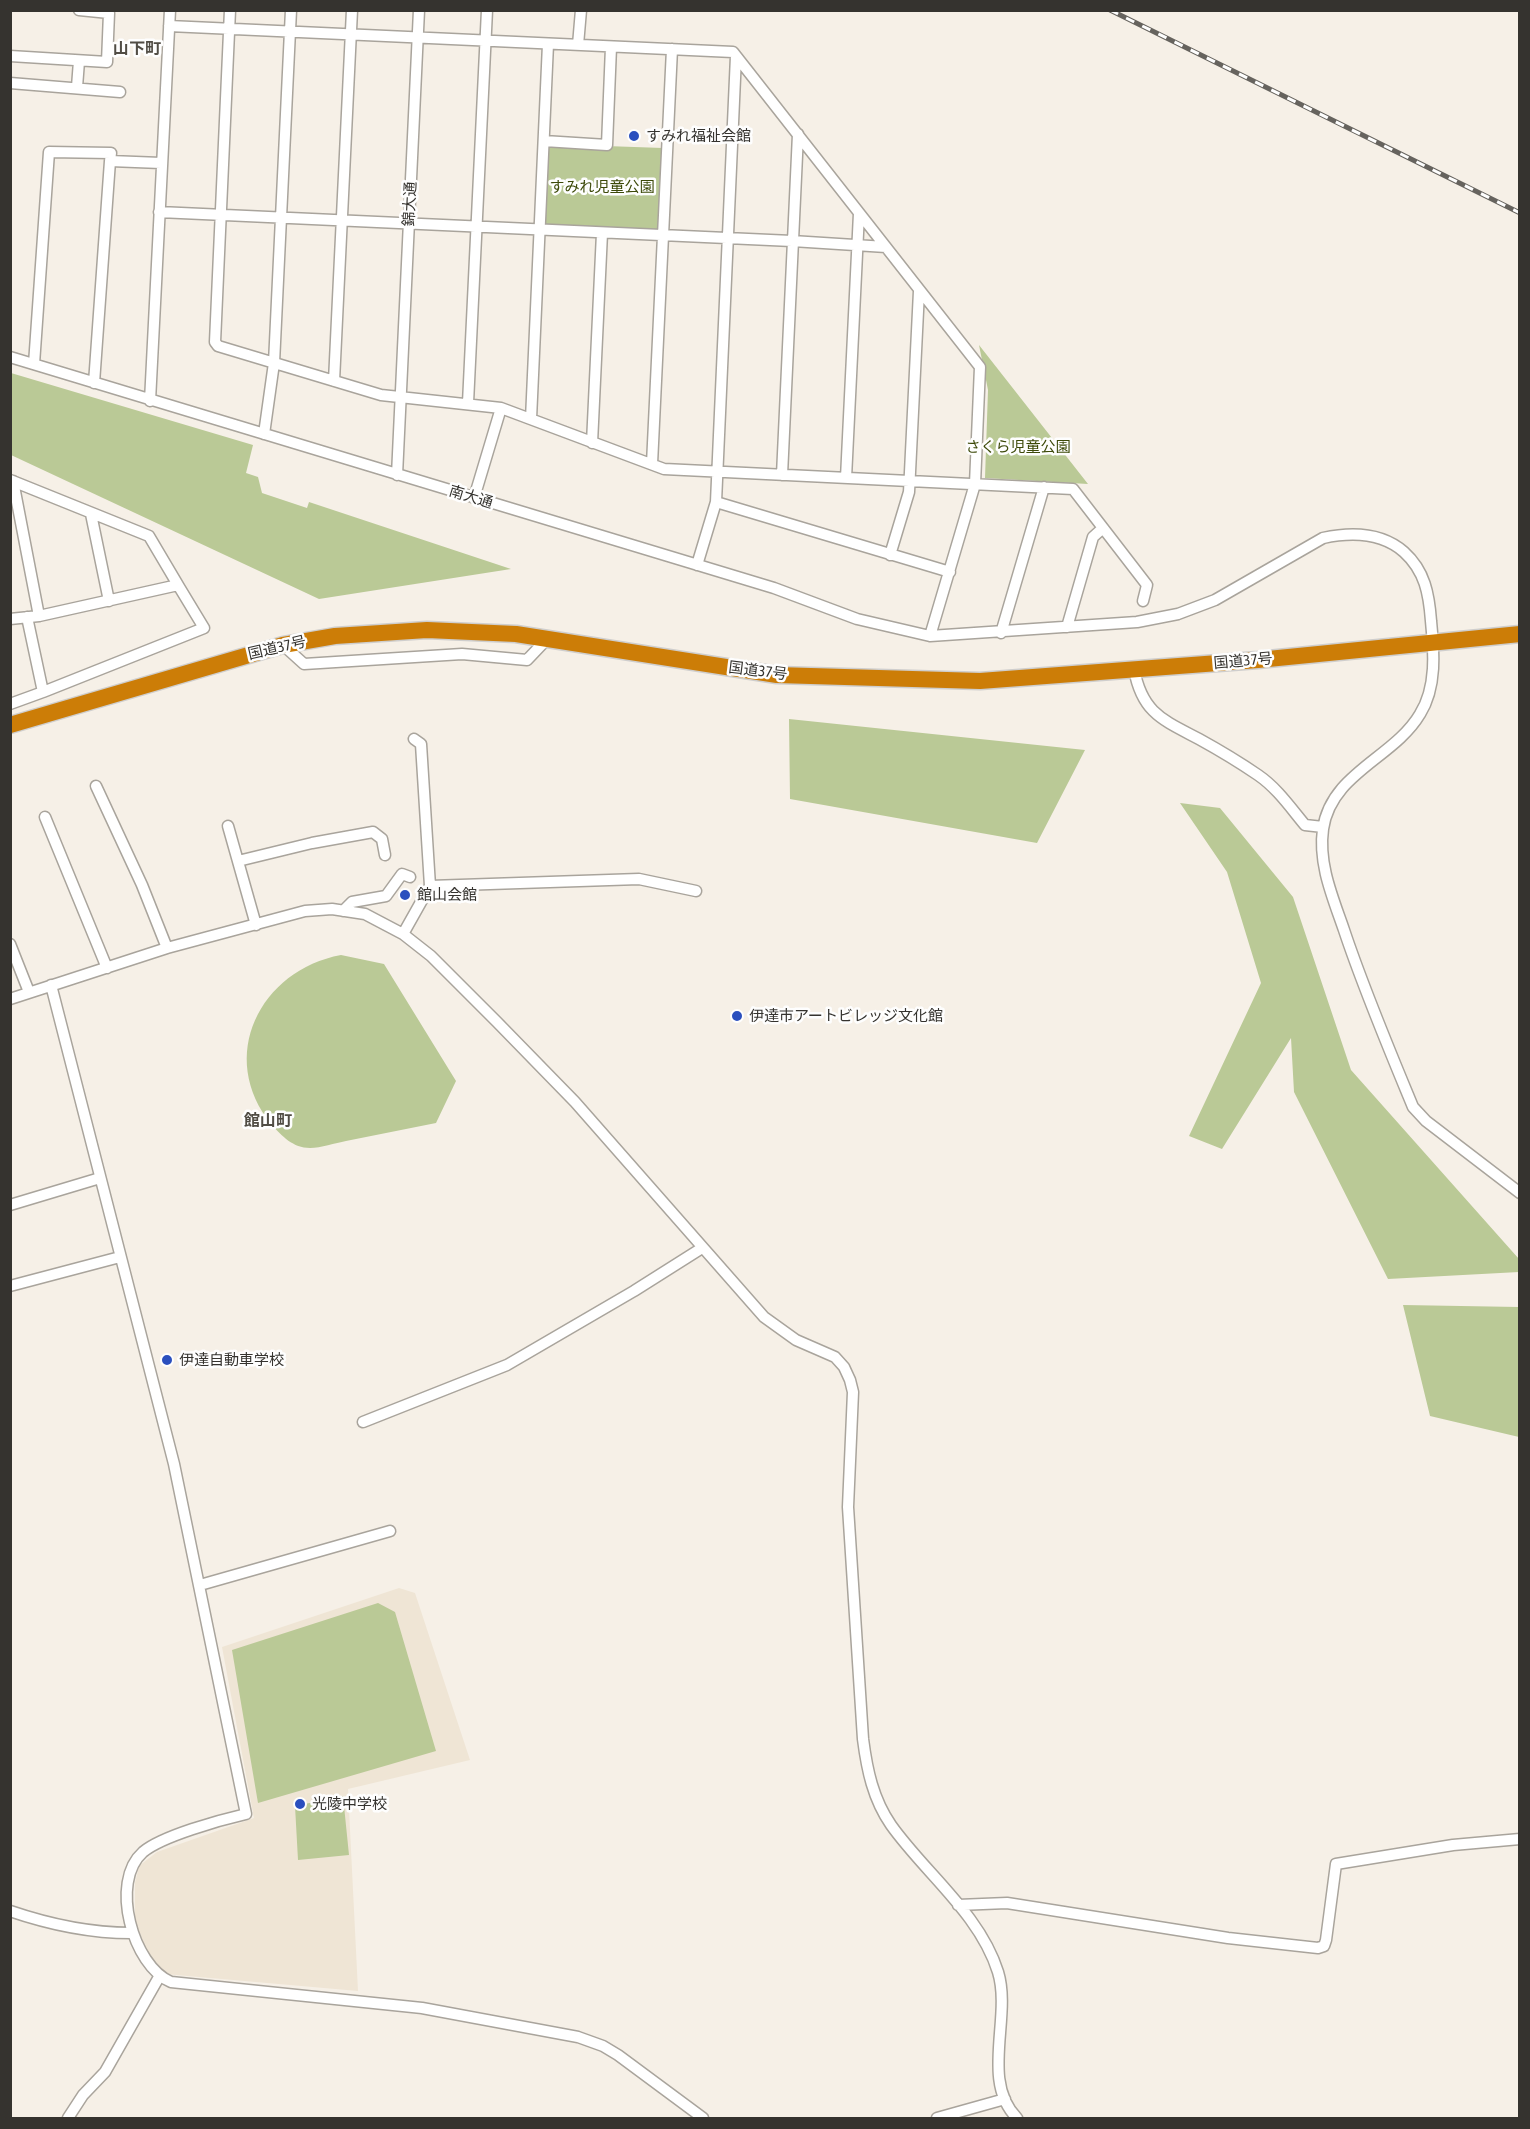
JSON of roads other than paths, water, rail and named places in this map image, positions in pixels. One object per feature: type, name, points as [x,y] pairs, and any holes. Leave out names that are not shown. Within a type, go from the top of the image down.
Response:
[{"type":"highway","name":"国道37号","points":[[10,725],[284,645],[335,636],[427,630],[516,634],[777,675],[980,681],[1258,660],[1520,634]]},
{"type":"street","points":[[10,56],[107,62],[109,13],[80,10]]},
{"type":"street","points":[[150,400],[170,10]]},
{"type":"street","points":[[230,10],[215,342],[218,346],[381,395],[501,408],[664,469],[1072,489],[1147,585],[1143,601]]},
{"type":"street","points":[[264,435],[274,363],[291,10]]},
{"type":"street","points":[[334,381],[344,222],[352,10]]},
{"type":"street","name":"錦大通","points":[[397,475],[419,10]]},
{"type":"street","points":[[468,403],[488,10]]},
{"type":"street","points":[[578,45],[581,10]]},
{"type":"street","points":[[169,26],[733,52],[980,368],[975,484],[930,636]]},
{"type":"street","points":[[531,419],[548,44]]},
{"type":"street","points":[[544,141],[607,145],[611,47]]},
{"type":"street","points":[[652,464],[672,49]]},
{"type":"street","points":[[697,565],[716,502],[736,56]]},
{"type":"street","points":[[77,87],[79,61]]},
{"type":"street","points":[[10,83],[120,92]]},
{"type":"street","points":[[782,475],[798,134]]},
{"type":"street","points":[[34,364],[49,152],[111,153],[94,383]]},
{"type":"street","points":[[110,162],[161,164]]},
{"type":"street","points":[[159,212],[856,244],[886,248]]},
{"type":"street","points":[[846,478],[859,213]]},
{"type":"street","points":[[592,443],[602,232]]},
{"type":"street","points":[[890,555],[909,482],[920,291]]},
{"type":"street","name":"南大通","points":[[10,357],[774,588],[856,619],[930,636],[1137,622],[1178,614],[1215,600],[1323,538],[1364,533],[1397,546],[1413,560],[1423,577],[1430,604],[1433,641],[1432,677],[1421,713],[1407,732],[1347,781],[1329,808],[1323,827]]},
{"type":"street","points":[[474,498],[501,408]]},
{"type":"street","points":[[10,704],[204,628],[149,536],[12,480]]},
{"type":"street","points":[[12,480],[39,616]]},
{"type":"street","points":[[1001,633],[1044,487]]},
{"type":"street","points":[[716,502],[950,572]]},
{"type":"street","points":[[91,513],[109,601]]},
{"type":"street","points":[[1067,627],[1093,537],[1103,528]]},
{"type":"street","points":[[10,619],[39,616],[178,585]]},
{"type":"street","points":[[27,617],[43,692]]},
{"type":"street","points":[[284,645],[304,664],[462,654],[526,660],[547,639]]},
{"type":"street","points":[[1134,669],[1137,687],[1150,709],[1164,722],[1259,775],[1277,790],[1305,825],[1323,827],[1322,849],[1326,876],[1362,983],[1413,1107],[1426,1121],[1520,1193]]},
{"type":"street","points":[[404,934],[430,886],[425,778],[421,744],[414,739]]},
{"type":"street","points":[[96,786],[142,885],[167,948]]},
{"type":"street","points":[[45,817],[107,968]]},
{"type":"street","points":[[228,826],[256,925]]},
{"type":"street","points":[[238,861],[292,847],[373,832],[382,839],[385,855]]},
{"type":"street","points":[[343,911],[352,902],[386,896],[402,874],[410,877]]},
{"type":"street","points":[[430,886],[639,879],[696,891]]},
{"type":"street","points":[[10,999],[167,948],[305,911],[343,911],[364,914],[404,934],[431,956],[575,1102],[764,1317],[796,1340],[836,1357],[850,1380],[853,1392],[848,1507],[863,1739],[868,1773],[874,1795],[890,1824],[958,1905],[987,1947],[998,1972],[1003,1993],[999,2072],[1005,2100],[1017,2118]]},
{"type":"street","points":[[10,944],[29,992]]},
{"type":"street","points":[[51,985],[120,1257],[147,1352],[200,1585],[246,1814],[156,1843],[137,1858],[128,1882],[131,1934],[159,1977],[171,1983],[423,2008],[578,2037],[603,2046],[618,2055],[703,2118]]},
{"type":"street","points":[[10,1204],[100,1179]]},
{"type":"street","points":[[363,1422],[507,1365],[634,1291],[702,1248]]},
{"type":"street","points":[[10,1286],[120,1257]]},
{"type":"street","points":[[200,1585],[390,1531]]},
{"type":"street","points":[[958,1905],[1007,1903],[1228,1938],[1318,1948],[1324,1946],[1326,1940],[1336,1864],[1453,1845],[1520,1839]]},
{"type":"street","points":[[10,1911],[68,1928],[99,1933],[131,1934]]},
{"type":"street","points":[[68,2118],[83,2095],[105,2072],[159,1977]]},
{"type":"street","points":[[937,2118],[1005,2100]]},
{"type":"railway","points":[[1110,10],[1520,213]]},
{"type":"place","name":"すみれ福祉会館","points":[[634,136]]},
{"type":"place","name":"館山会館","points":[[405,895]]},
{"type":"place","name":"伊達市アートビレッジ文化館","points":[[737,1016]]},
{"type":"place","name":"伊達自動車学校","points":[[167,1360]]},
{"type":"place","name":"光陵中学校","points":[[300,1804]]},
{"type":"district","name":"山下町","points":[[137,49]]},
{"type":"district","name":"館山町","points":[[268,1121]]},
{"type":"park label","name":"すみれ児童公園","points":[[602,187]]},
{"type":"park label","name":"さくら児童公園","points":[[1018,447]]}]
